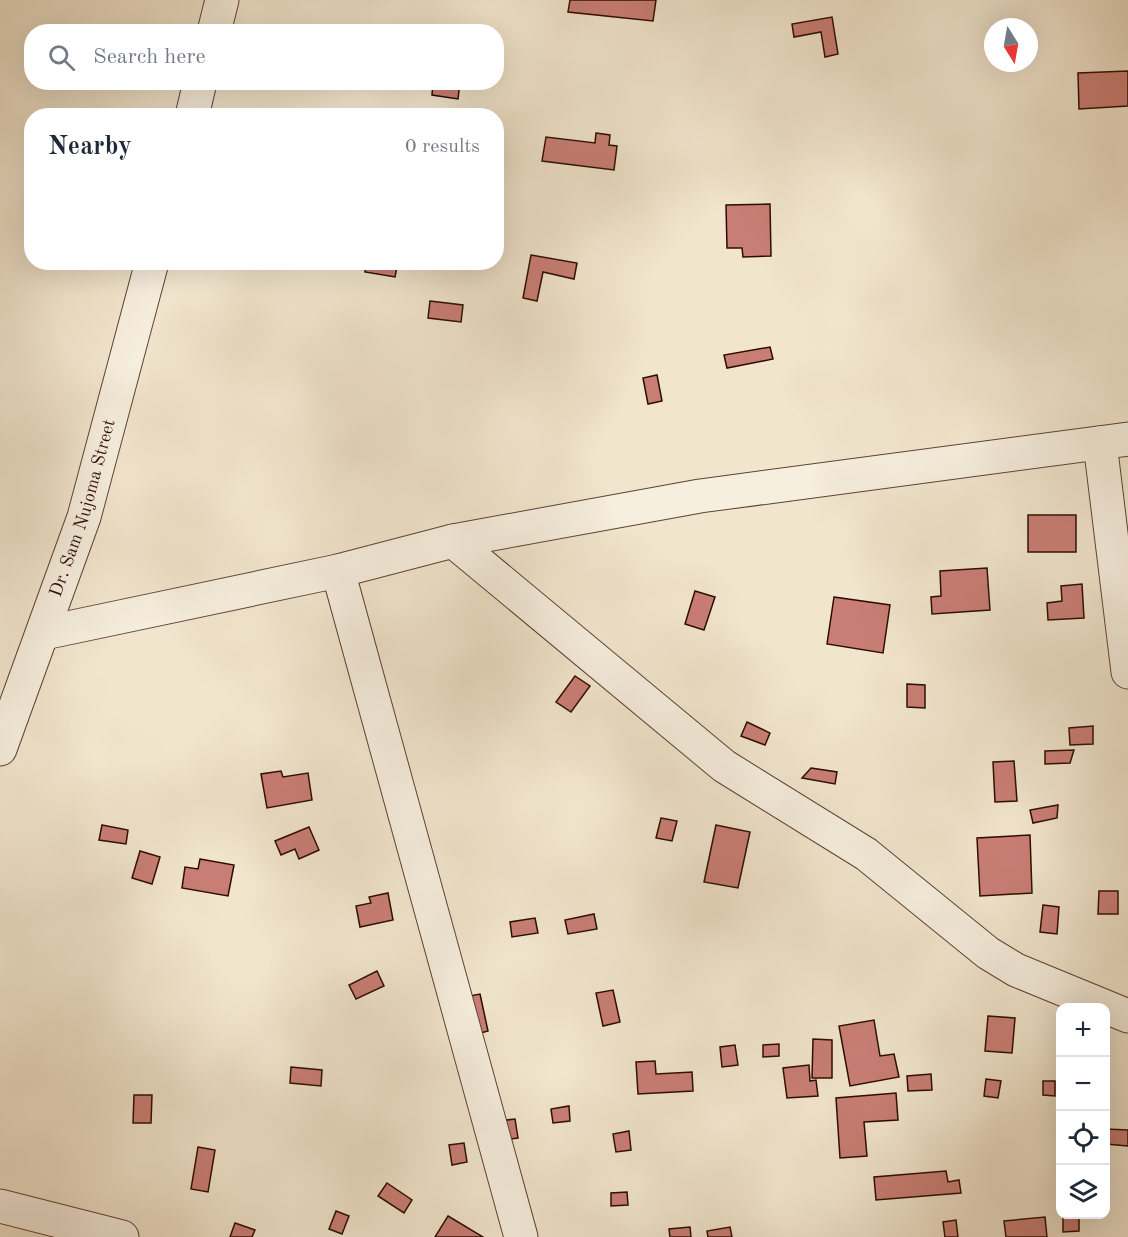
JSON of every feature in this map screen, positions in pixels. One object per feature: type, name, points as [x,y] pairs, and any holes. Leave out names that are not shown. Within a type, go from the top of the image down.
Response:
[{"type":"street","points":[[216,24],[222,0]]},
{"type":"street","points":[[194,108],[198,90]]},
{"type":"street","name":"Dr. Sam Nujoma Street","points":[[0,749],[44,633],[84,517],[150,270]]},
{"type":"street","points":[[44,633],[338,572],[453,541],[700,496],[1114,441],[1128,672]]},
{"type":"street","points":[[453,541],[723,766],[866,854],[988,953],[1016,970],[1128,1016]]},
{"type":"street","points":[[338,572],[521,1237]]},
{"type":"street","points":[[0,1206],[122,1237]]},
{"type":"building","points":[[570,0],[656,0],[653,21],[568,12]]},
{"type":"building","points":[[832,17],[838,54],[825,57],[821,32],[794,37],[792,24]]},
{"type":"building","points":[[1128,71],[1128,106],[1079,109],[1078,73]]},
{"type":"building","points":[[432,90],[459,90],[458,99],[432,95]]},
{"type":"building","points":[[596,133],[610,135],[609,145],[617,146],[614,170],[542,161],[546,137],[595,143]]},
{"type":"building","points":[[770,204],[771,256],[743,257],[742,248],[727,248],[726,205]]},
{"type":"building","points":[[531,255],[577,263],[574,279],[543,272],[537,301],[523,298]]},
{"type":"building","points":[[365,270],[396,270],[395,277],[365,272]]},
{"type":"building","points":[[430,301],[463,305],[461,322],[428,318]]},
{"type":"building","points":[[770,347],[773,359],[727,368],[724,355]]},
{"type":"building","points":[[657,375],[662,401],[648,404],[643,378]]},
{"type":"building","points":[[1028,515],[1076,515],[1076,552],[1028,552]]},
{"type":"building","points":[[987,568],[990,610],[932,614],[931,597],[941,596],[940,571]]},
{"type":"building","points":[[1082,584],[1084,618],[1048,620],[1047,603],[1062,601],[1061,586]]},
{"type":"building","points":[[695,591],[715,597],[704,630],[685,624]]},
{"type":"building","points":[[834,597],[890,605],[883,653],[827,644]]},
{"type":"building","points":[[575,676],[590,686],[571,712],[556,702]]},
{"type":"building","points":[[907,684],[925,685],[925,708],[907,707]]},
{"type":"building","points":[[747,722],[770,733],[765,745],[741,736]]},
{"type":"building","points":[[1093,726],[1093,744],[1070,745],[1069,728]]},
{"type":"building","points":[[1074,750],[1070,763],[1045,764],[1045,751]]},
{"type":"building","points":[[1014,761],[1017,801],[995,802],[993,762]]},
{"type":"building","points":[[811,768],[837,772],[835,784],[802,778]]},
{"type":"building","points":[[281,771],[283,777],[308,773],[312,800],[267,808],[261,774]]},
{"type":"building","points":[[1058,805],[1057,818],[1033,823],[1030,810]]},
{"type":"building","points":[[661,818],[677,821],[672,841],[656,838]]},
{"type":"building","points":[[102,825],[128,830],[126,844],[99,840]]},
{"type":"building","points":[[716,825],[750,832],[738,888],[704,882]]},
{"type":"building","points":[[309,827],[319,850],[299,859],[295,849],[281,855],[275,841]]},
{"type":"building","points":[[1030,835],[1032,893],[980,896],[977,838]]},
{"type":"building","points":[[140,851],[160,857],[152,884],[132,878]]},
{"type":"building","points":[[200,859],[234,865],[228,896],[182,888],[185,867],[198,869]]},
{"type":"building","points":[[1099,891],[1118,891],[1118,914],[1098,914]]},
{"type":"building","points":[[388,893],[393,920],[360,927],[356,906],[371,903],[369,897]]},
{"type":"building","points":[[1043,905],[1059,907],[1057,934],[1040,932]]},
{"type":"building","points":[[594,914],[597,929],[568,934],[565,920]]},
{"type":"building","points":[[535,918],[538,933],[512,937],[510,922]]},
{"type":"building","points":[[377,971],[384,986],[356,999],[349,985]]},
{"type":"building","points":[[613,990],[620,1022],[603,1026],[596,993]]},
{"type":"building","points":[[480,994],[488,1031],[473,1035],[464,997]]},
{"type":"building","points":[[988,1016],[1015,1018],[1012,1053],[985,1051]]},
{"type":"building","points":[[874,1020],[880,1056],[894,1054],[899,1077],[850,1086],[839,1026]]},
{"type":"building","points":[[813,1039],[832,1040],[832,1078],[812,1078]]},
{"type":"building","points":[[779,1044],[779,1056],[763,1057],[763,1045]]},
{"type":"building","points":[[735,1045],[738,1065],[722,1067],[720,1047]]},
{"type":"building","points":[[655,1061],[656,1074],[692,1072],[693,1091],[638,1094],[636,1062]]},
{"type":"building","points":[[809,1065],[810,1081],[816,1080],[818,1096],[787,1098],[783,1068]]},
{"type":"building","points":[[291,1067],[322,1070],[321,1086],[290,1083]]},
{"type":"building","points":[[931,1074],[932,1090],[908,1091],[907,1076]]},
{"type":"building","points":[[986,1079],[1001,1081],[998,1098],[984,1096]]},
{"type":"building","points":[[1043,1081],[1055,1081],[1055,1096],[1043,1095]]},
{"type":"building","points":[[896,1093],[898,1120],[864,1122],[867,1156],[840,1158],[836,1098]]},
{"type":"building","points":[[134,1095],[152,1095],[151,1123],[133,1123]]},
{"type":"building","points":[[569,1106],[570,1121],[553,1123],[551,1109]]},
{"type":"building","points":[[515,1119],[518,1138],[502,1140],[499,1121]]},
{"type":"building","points":[[1110,1129],[1128,1130],[1128,1146],[1110,1144]]},
{"type":"building","points":[[629,1131],[631,1150],[616,1152],[613,1134]]},
{"type":"building","points":[[464,1143],[467,1162],[452,1165],[449,1145]]},
{"type":"building","points":[[198,1147],[215,1150],[208,1192],[191,1189]]},
{"type":"building","points":[[946,1171],[948,1182],[959,1180],[961,1193],[876,1200],[874,1177]]},
{"type":"building","points":[[387,1183],[412,1200],[404,1213],[378,1196]]},
{"type":"building","points":[[627,1192],[628,1205],[611,1206],[611,1193]]},
{"type":"building","points":[[336,1211],[349,1216],[342,1234],[329,1229]]},
{"type":"building","points":[[448,1216],[483,1237],[435,1237]]},
{"type":"building","points":[[1045,1217],[1047,1237],[1006,1237],[1004,1221]]},
{"type":"building","points":[[1063,1219],[1079,1219],[1079,1231],[1063,1232]]},
{"type":"building","points":[[956,1220],[958,1237],[945,1237],[943,1222]]},
{"type":"building","points":[[235,1223],[255,1230],[252,1237],[230,1237]]},
{"type":"building","points":[[690,1227],[691,1237],[670,1237],[669,1229]]},
{"type":"building","points":[[730,1227],[732,1237],[708,1237],[707,1231]]}]
